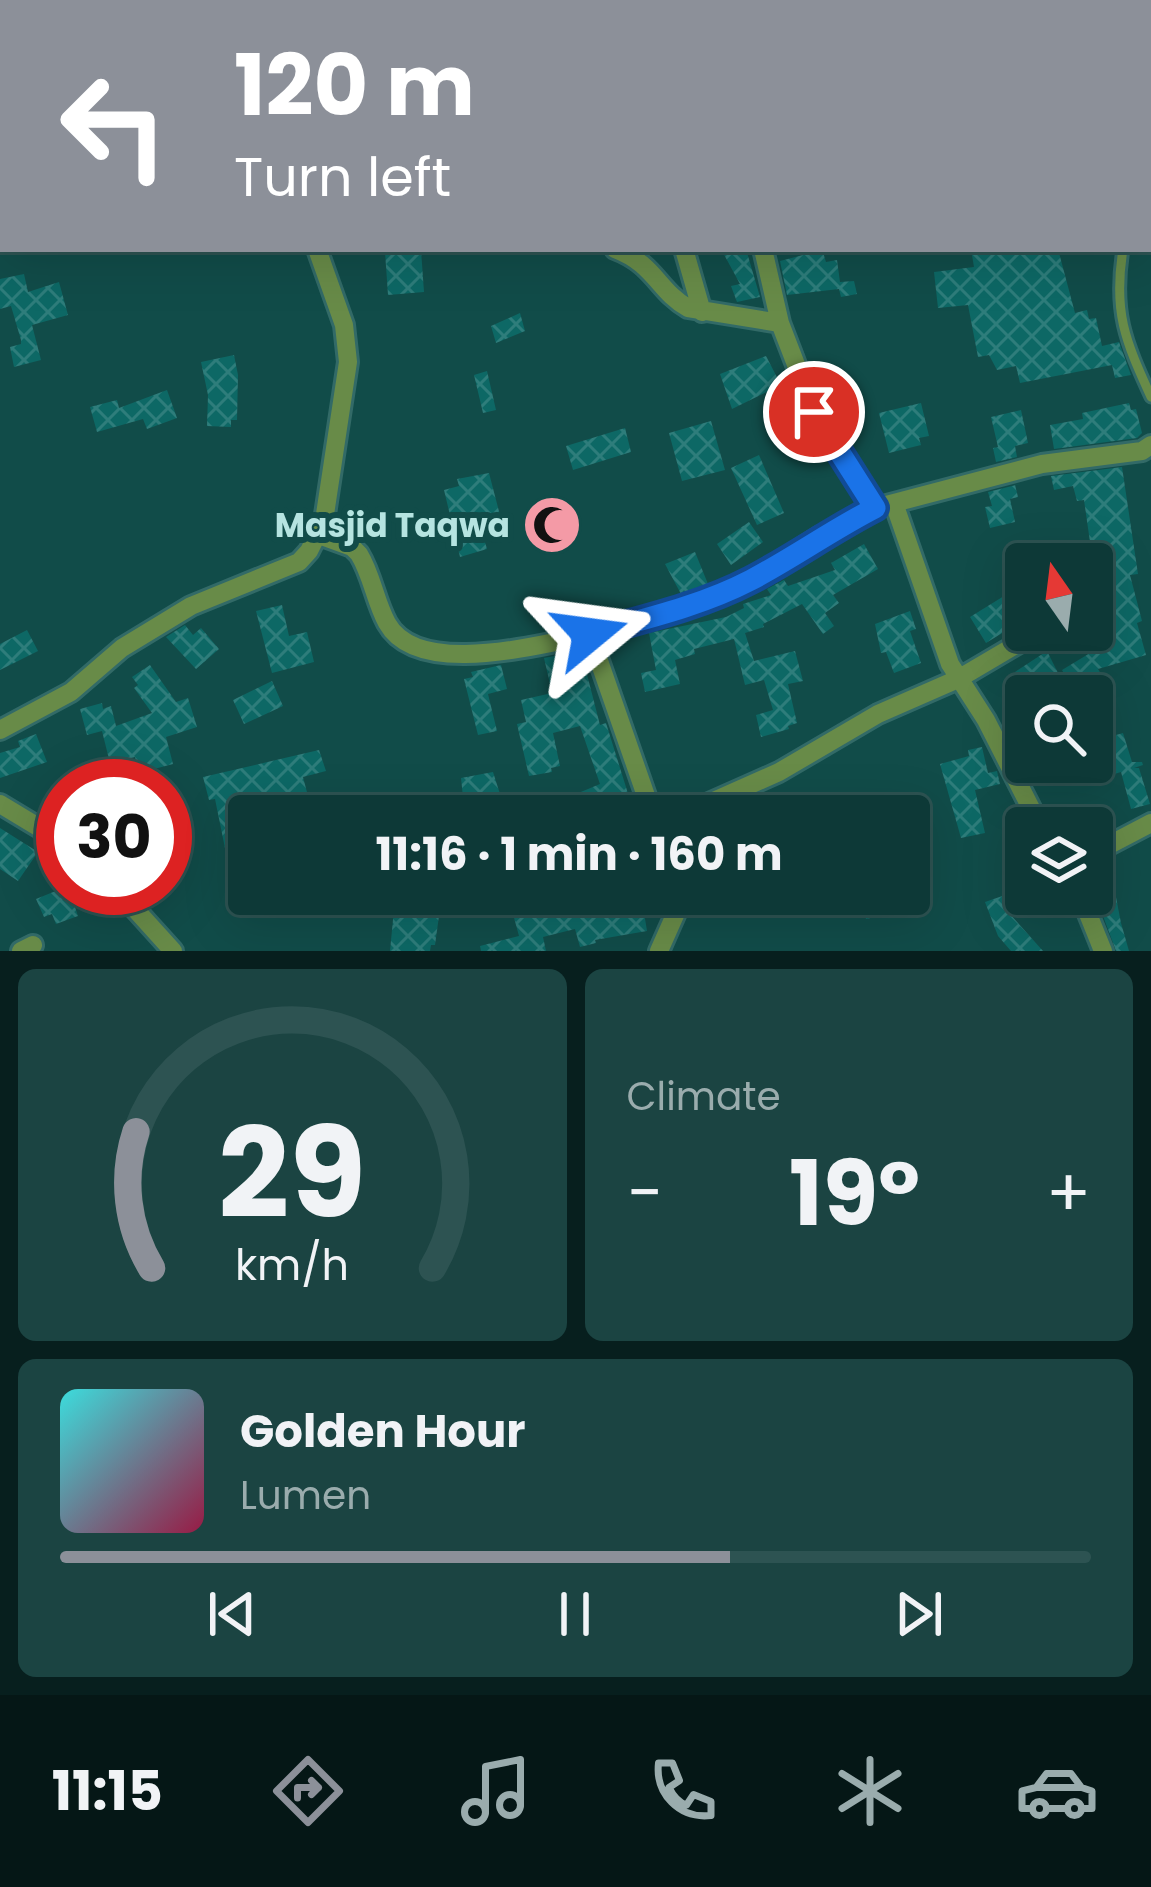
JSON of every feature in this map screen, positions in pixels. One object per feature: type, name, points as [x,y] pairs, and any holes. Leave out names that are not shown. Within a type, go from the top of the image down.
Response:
[{"type":"street","points":[[0,730],[71,692],[122,648],[191,606],[298,562],[319,535],[334,463],[348,339],[318,252]]},
{"type":"street","points":[[620,252],[653,271],[681,304],[780,323]]},
{"type":"street","points":[[685,252],[702,311]]},
{"type":"street","points":[[764,252],[780,323],[820,427],[884,506],[958,679],[986,720],[1030,807]]},
{"type":"street","points":[[319,535],[359,554],[387,623],[398,637],[425,650],[470,654],[590,634],[693,605],[751,580],[819,537],[884,506],[1042,464],[1151,446]]},
{"type":"street","points":[[590,634],[646,795]]},
{"type":"street","points":[[727,795],[1005,651]]},
{"type":"street","points":[[0,804],[36,826]]},
{"type":"street","points":[[1113,843],[1151,823]]},
{"type":"street","points":[[140,915],[173,951]]},
{"type":"street","points":[[659,951],[675,915]]},
{"type":"street","points":[[1088,915],[1103,951]]},
{"type":"lane","points":[[1123,252],[1119,318],[1151,397]]},
{"type":"building","points":[[385,252],[421,252],[424,292],[388,295]]},
{"type":"building","points":[[723,252],[747,252],[760,297],[737,302],[731,286],[740,284]]},
{"type":"building","points":[[823,252],[826,262],[837,260],[840,282],[854,281],[857,294],[841,297],[839,289],[787,295],[780,261]]},
{"type":"building","points":[[972,252],[1059,252],[1075,313],[1087,310],[1089,319],[1096,318],[1102,346],[1119,342],[1131,375],[1115,378],[1112,365],[1020,383],[1016,366],[997,370],[989,355],[978,357],[968,305],[938,308],[934,272],[974,267]]},
{"type":"building","points":[[24,274],[28,292],[59,282],[68,315],[32,325],[41,360],[14,367],[10,347],[21,340],[11,306],[0,309],[0,279]]},
{"type":"building","points":[[520,313],[525,331],[496,343],[491,326]]},
{"type":"building","points":[[234,355],[237,420],[231,420],[231,427],[207,426],[208,395],[201,362]]},
{"type":"building","points":[[766,356],[781,385],[732,409],[720,374]]},
{"type":"building","points":[[487,371],[496,410],[483,413],[474,375]]},
{"type":"building","points":[[167,390],[177,418],[147,429],[143,419],[97,432],[90,407],[117,400],[119,408]]},
{"type":"building","points":[[921,403],[929,436],[919,438],[921,445],[889,453],[879,413]]},
{"type":"building","points":[[1129,403],[1131,410],[1136,409],[1142,433],[1137,438],[1054,449],[1050,425]]},
{"type":"building","points":[[1021,410],[1028,443],[1015,446],[1017,457],[996,462],[993,448],[998,447],[991,417]]},
{"type":"building","points":[[711,421],[725,470],[682,481],[669,433]]},
{"type":"building","points":[[625,428],[631,452],[573,470],[566,446]]},
{"type":"building","points":[[759,455],[784,513],[757,525],[731,468]]},
{"type":"building","points":[[1122,467],[1138,574],[1130,575],[1146,655],[1098,669],[1102,675],[1065,675],[1062,670],[1093,651],[1113,651],[1113,543],[1086,543],[1084,500],[1077,501],[1073,486],[1054,490],[1051,476]]},
{"type":"building","points":[[489,473],[501,519],[480,525],[487,549],[460,557],[444,490],[459,486],[457,479]]},
{"type":"building","points":[[1015,485],[1018,497],[1010,499],[1015,522],[990,528],[985,507],[992,506],[988,492]]},
{"type":"building","points":[[559,506],[566,531],[541,538],[534,513]]},
{"type":"building","points":[[749,522],[763,542],[731,565],[717,544]]},
{"type":"building","points":[[864,544],[878,569],[833,595],[839,603],[825,613],[834,626],[823,634],[802,604],[745,633],[754,661],[795,651],[803,681],[788,684],[797,723],[789,729],[761,737],[756,715],[773,710],[764,680],[745,685],[734,639],[694,649],[695,654],[675,660],[680,684],[645,692],[641,673],[656,670],[649,633],[726,617],[744,608],[743,604],[771,595],[767,589],[784,580],[788,586],[835,570],[831,563]]},
{"type":"building","points":[[695,552],[708,584],[681,594],[665,564]]},
{"type":"building","points":[[1005,598],[1005,631],[986,643],[970,617]]},
{"type":"building","points":[[282,605],[289,636],[307,632],[314,662],[272,673],[256,611]]},
{"type":"building","points":[[910,611],[916,629],[910,631],[921,663],[894,673],[886,652],[881,653],[875,624]]},
{"type":"building","points":[[185,625],[193,635],[201,628],[219,649],[196,669],[166,637]]},
{"type":"building","points":[[27,630],[38,651],[0,670],[0,644]]},
{"type":"building","points":[[581,651],[600,725],[606,723],[628,795],[576,795],[600,784],[580,726],[553,733],[560,766],[529,776],[517,724],[526,722],[521,700],[552,693],[544,658]]},
{"type":"building","points":[[1047,651],[1059,675],[1016,675]]},
{"type":"building","points":[[150,665],[176,702],[188,698],[197,727],[166,737],[172,759],[109,759],[102,731],[87,735],[80,709],[102,703],[103,709],[111,706],[116,726],[152,713],[132,677]]},
{"type":"building","points":[[501,665],[507,689],[488,694],[497,731],[478,735],[464,679],[473,677],[471,672]]},
{"type":"building","points":[[272,681],[283,706],[244,724],[233,700]]},
{"type":"building","points":[[1113,725],[1116,735],[1123,733],[1132,762],[1142,762],[1134,768],[1139,768],[1150,804],[1131,809],[1121,772],[1113,774]]},
{"type":"building","points":[[36,734],[46,759],[36,759],[36,766],[0,778],[0,753],[20,747],[18,741]]},
{"type":"building","points":[[982,747],[988,773],[997,771],[1000,784],[975,790],[985,833],[961,838],[940,764]]},
{"type":"building","points":[[319,750],[326,771],[303,777],[308,795],[228,795],[227,858],[215,799],[209,800],[203,777]]},
{"type":"building","points":[[493,772],[500,795],[463,795],[461,778]]},
{"type":"building","points":[[0,828],[36,855],[18,881],[0,869]]},
{"type":"building","points":[[1113,893],[1129,951],[1116,951],[1103,915],[1113,915]]},
{"type":"building","points":[[1005,895],[1005,915],[1011,915],[1043,951],[1011,951],[998,936],[985,902]]},
{"type":"building","points":[[52,915],[78,915],[78,916],[56,924]]},
{"type":"building","points":[[393,915],[439,916],[430,951],[390,951]]},
{"type":"building","points":[[513,915],[644,915],[647,931],[580,947],[575,929],[543,937],[546,951],[481,951],[480,946],[519,936]]},
{"type":"place","name":"Masjid Taqwa","points":[[552,525]]},
{"type":"route","points":[[590,634],[693,605],[751,580],[875,508],[814,412]]}]
